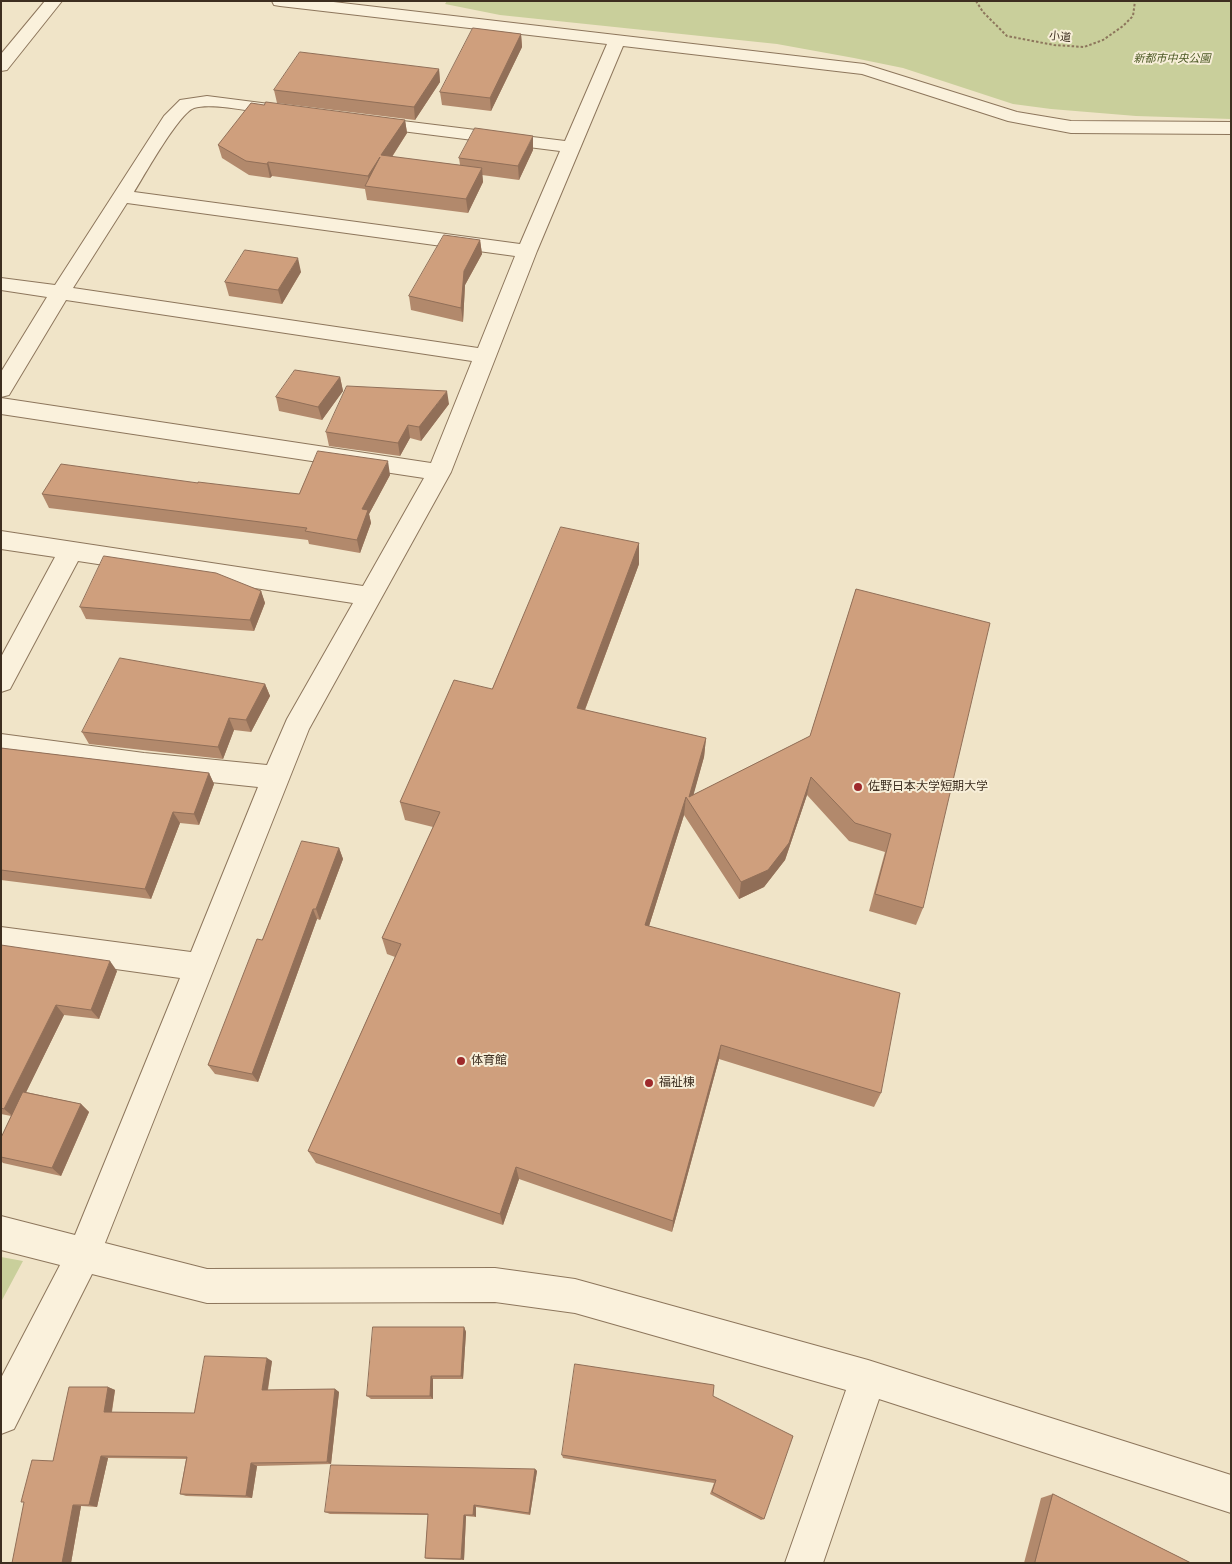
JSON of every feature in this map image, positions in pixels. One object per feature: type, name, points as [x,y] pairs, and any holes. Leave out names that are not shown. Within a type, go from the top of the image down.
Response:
[{"type":"street","points":[[1,66],[54,1]]},
{"type":"street","points":[[280,1],[415,9],[617,40],[864,69],[1014,117],[1071,126],[1231,128]]},
{"type":"street","points":[[1,1416],[84,1254],[296,727],[439,472],[527,251],[617,40]]},
{"type":"street","points":[[1,390],[170,120],[186,104],[206,101],[305,114]]},
{"type":"street","points":[[354,120],[571,147]]},
{"type":"street","points":[[122,196],[527,251]]},
{"type":"street","points":[[1,284],[486,356]]},
{"type":"street","points":[[1,406],[439,472]]},
{"type":"street","points":[[1,540],[368,596]]},
{"type":"street","points":[[1,682],[71,550]]},
{"type":"street","points":[[1,745],[144,764],[276,777]]},
{"type":"street","points":[[1,940],[200,967]]},
{"type":"street","points":[[1,1233],[207,1286],[495,1285],[575,1296],[868,1378],[1231,1494]]},
{"type":"street","points":[[804,1563],[868,1378]]},
{"type":"path","name":"小道","points":[[976,1],[983,12],[1007,36],[1054,45],[1084,47],[1103,40],[1123,26],[1133,16],[1135,1]]},
{"type":"green space","name":"新都市中央公園","points":[[447,1],[1231,1],[1231,119],[1136,116],[1013,104],[903,68],[854,58],[777,44],[500,15],[445,4]]},
{"type":"green space","points":[[1,1257],[23,1261],[1,1302]]},
{"type":"building","points":[[473,28],[521,34],[490,98],[440,92]]},
{"type":"building","points":[[300,52],[439,69],[414,107],[274,90]]},
{"type":"building","points":[[266,102],[405,120],[381,155],[482,168],[466,199],[365,186],[380,157],[368,176],[268,162],[267,164],[246,161],[218,145],[251,103],[264,105]]},
{"type":"building","points":[[475,128],[533,136],[518,166],[459,158]]},
{"type":"building","points":[[444,235],[480,240],[464,271],[461,308],[409,296]]},
{"type":"building","points":[[245,250],[298,258],[278,290],[225,282]]},
{"type":"building","points":[[295,370],[340,377],[318,407],[276,397]]},
{"type":"building","points":[[347,386],[447,391],[419,427],[408,425],[398,443],[326,432]]},
{"type":"building","points":[[318,451],[388,461],[362,509],[368,510],[357,540],[305,531],[307,528],[42,494],[61,464],[198,483],[299,494]]},
{"type":"building","points":[[561,527],[639,543],[577,708],[706,738],[689,797],[810,736],[856,589],[990,623],[923,908],[875,894],[891,834],[855,823],[811,777],[789,843],[768,870],[741,882],[686,797],[645,925],[900,993],[881,1093],[721,1045],[673,1221],[516,1167],[500,1214],[308,1151],[401,944],[382,938],[440,812],[400,802],[454,680],[492,689]]},
{"type":"building","points":[[104,556],[216,573],[261,591],[250,620],[80,607]]},
{"type":"building","points":[[120,658],[265,684],[246,720],[229,718],[218,747],[82,732]]},
{"type":"building","points":[[1,748],[209,773],[194,814],[173,812],[145,889],[1,870]]},
{"type":"building","points":[[302,841],[339,848],[316,909],[313,909],[252,1074],[208,1065],[257,939],[262,940]]},
{"type":"building","points":[[1,945],[110,961],[91,1010],[56,1005],[4,1109],[1,1108]]},
{"type":"building","points":[[23,1092],[81,1104],[52,1168],[1,1157],[1,1138]]},
{"type":"building","points":[[373,1327],[464,1327],[461,1376],[431,1376],[430,1396],[367,1396]]},
{"type":"building","points":[[205,1356],[267,1358],[262,1390],[335,1389],[327,1462],[251,1463],[246,1496],[180,1494],[187,1457],[101,1456],[89,1505],[73,1505],[62,1563],[12,1563],[24,1502],[21,1502],[32,1460],[53,1461],[69,1387],[108,1387],[104,1412],[194,1413]]},
{"type":"building","points":[[575,1364],[714,1385],[713,1396],[793,1436],[764,1519],[712,1492],[716,1480],[562,1455]]},
{"type":"building","points":[[331,1465],[535,1469],[529,1513],[474,1505],[473,1515],[464,1515],[461,1559],[425,1558],[428,1514],[325,1512]]},
{"type":"building","points":[[1053,1494],[1191,1563],[1035,1563]]},
{"type":"place","name":"佐野日本大学短期大学","points":[[858,787]]},
{"type":"place","name":"体育館","points":[[461,1061]]},
{"type":"place","name":"福祉棟","points":[[649,1083]]}]
